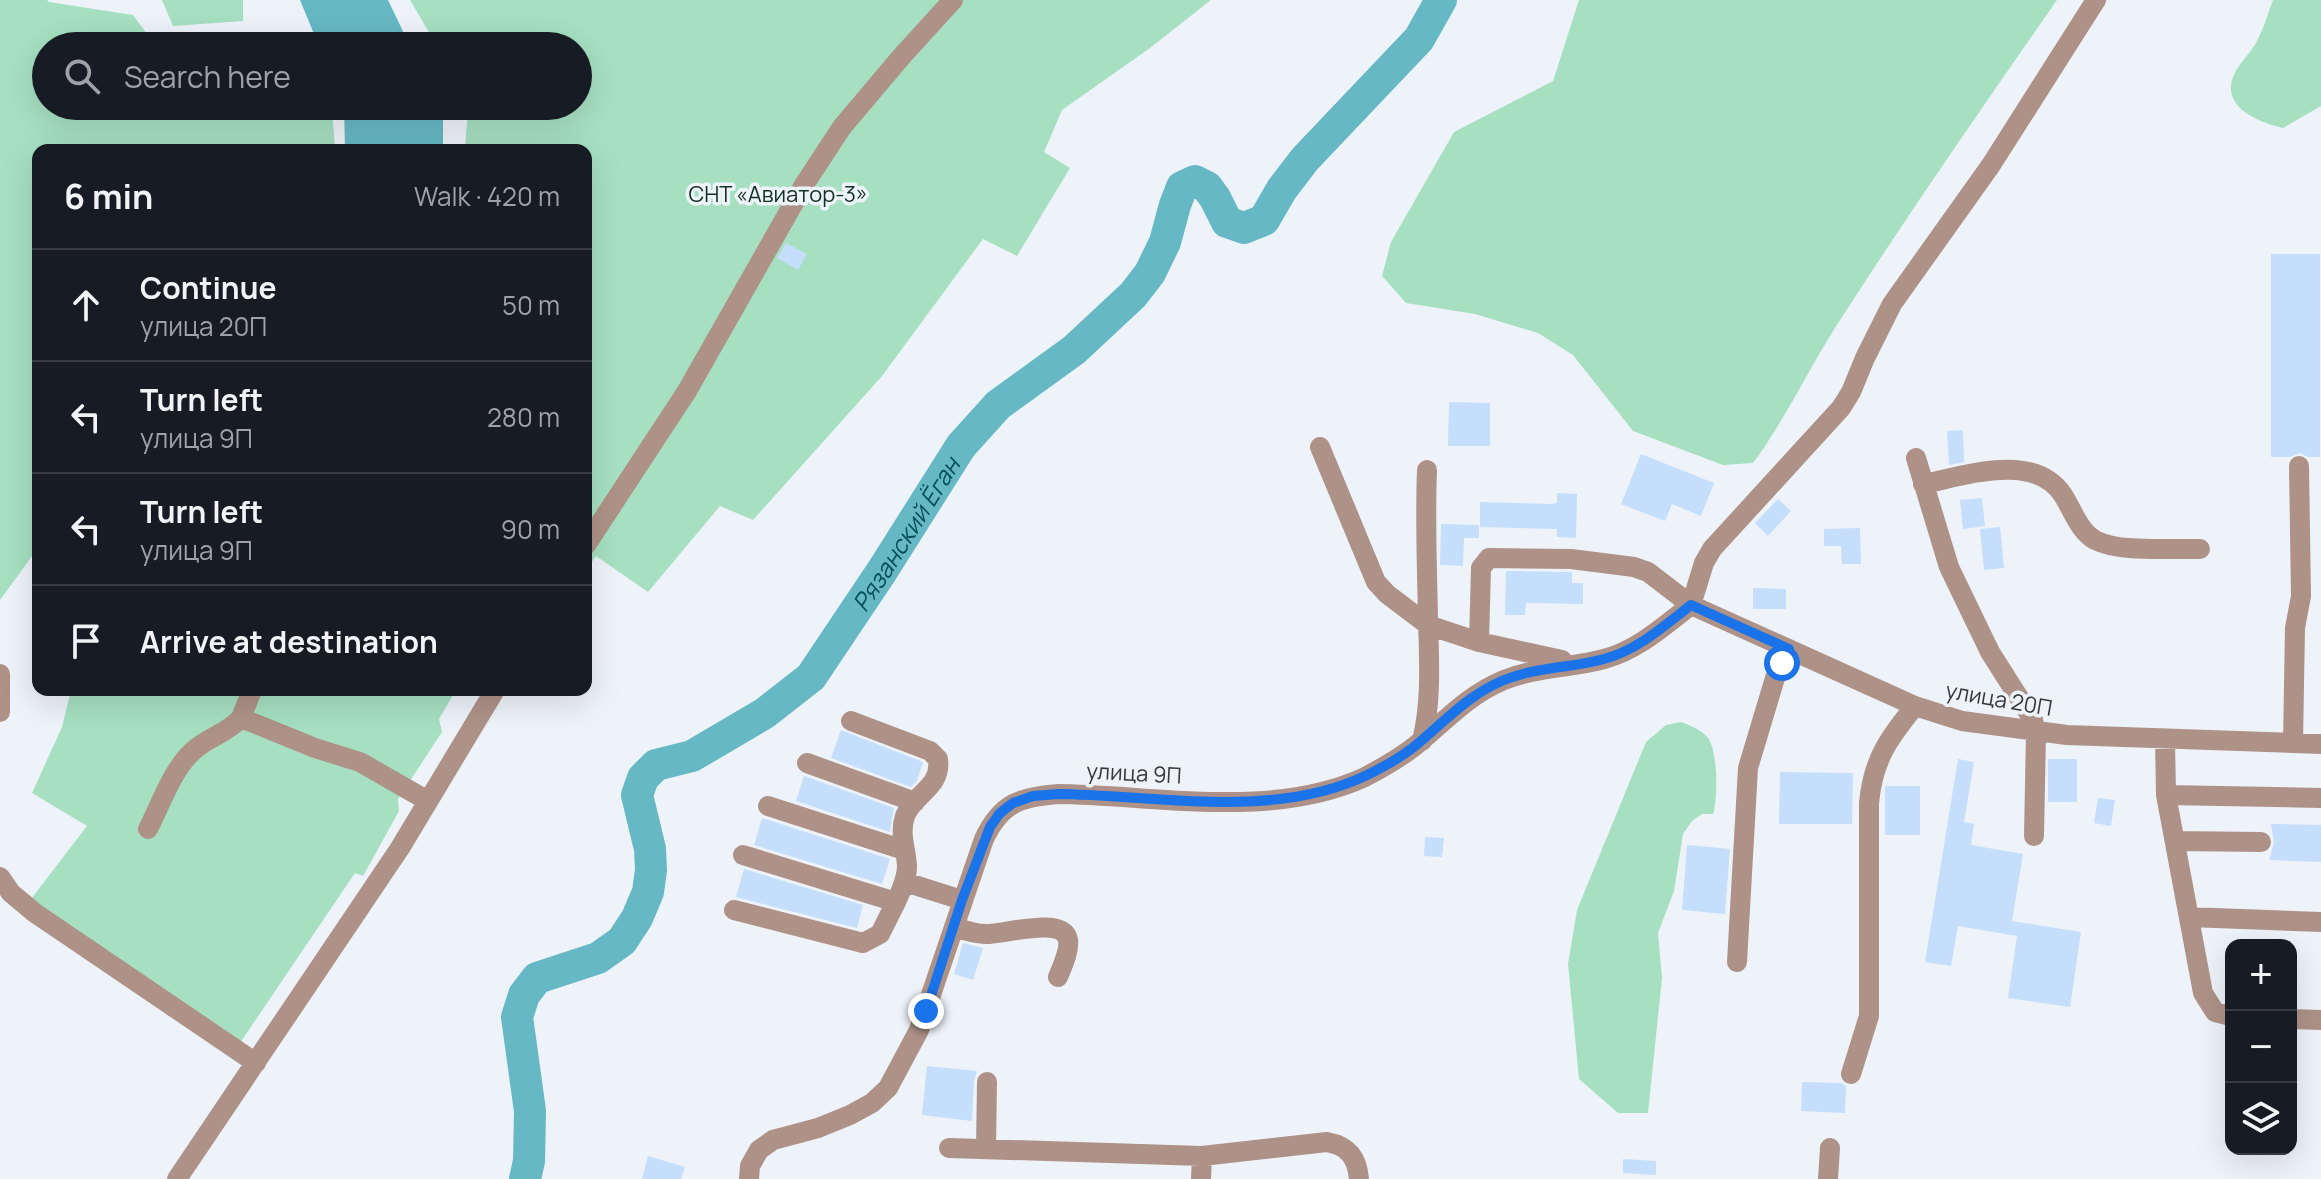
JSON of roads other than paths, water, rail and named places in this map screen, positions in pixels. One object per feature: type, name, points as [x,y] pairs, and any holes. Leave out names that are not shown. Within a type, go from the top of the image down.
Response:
[{"type":"street","points":[[592,536],[687,391],[804,185],[842,127],[953,0]]},
{"type":"street","points":[[1691,605],[1704,563],[1712,549],[1815,439],[1846,400],[1892,304],[1991,165],[2096,0]]},
{"type":"street","points":[[1320,447],[1376,582],[1387,594],[1428,625],[1538,657],[1584,663]]},
{"type":"street","points":[[1916,458],[1949,567],[1990,652],[2027,709],[2036,732],[2034,836]]},
{"type":"street","points":[[2293,743],[2295,628],[2301,596],[2299,466]]},
{"type":"street","points":[[1422,741],[1429,709],[1427,470]]},
{"type":"street","points":[[1923,484],[1982,472],[2027,471],[2054,482],[2084,530],[2104,544],[2200,549]]},
{"type":"street","name":"улица 20П","points":[[1479,642],[1481,568],[1484,562],[1496,557],[1571,559],[1634,567],[1648,572],[1691,605],[1915,706],[1962,721],[2036,732],[2165,740],[2321,744]]},
{"type":"street","name":"улица 9П","points":[[749,1179],[750,1166],[759,1150],[773,1140],[818,1128],[850,1115],[872,1103],[888,1088],[919,1030],[990,827],[1000,813],[1013,803],[1058,794],[1225,802],[1292,796],[1363,777],[1422,741],[1474,695],[1502,681],[1536,670],[1607,658],[1628,650],[1691,605]]},
{"type":"street","points":[[1737,962],[1748,768],[1775,678],[1789,649]]},
{"type":"street","points":[[0,674],[0,712]]},
{"type":"street","points":[[148,829],[190,753],[230,730],[241,718],[250,696]]},
{"type":"street","points":[[177,1179],[400,848],[491,696]]},
{"type":"street","points":[[1851,1074],[1869,1016],[1869,803],[1873,776],[1887,740],[1915,706]]},
{"type":"street","points":[[241,718],[315,748],[360,762],[428,801]]},
{"type":"street","points":[[734,910],[863,943],[874,940],[880,934],[905,882],[907,869],[903,821],[936,779],[939,763],[935,754],[851,721]]},
{"type":"street","points":[[2165,740],[2166,795],[2203,993],[2215,1012],[2225,1014]]},
{"type":"street","points":[[807,763],[915,802]]},
{"type":"street","points":[[2166,795],[2321,798]]},
{"type":"street","points":[[768,806],[904,850]]},
{"type":"street","points":[[2175,841],[2261,842]]},
{"type":"street","points":[[743,855],[896,902]]},
{"type":"street","points":[[0,877],[11,893],[35,913],[256,1063]]},
{"type":"street","points":[[905,882],[962,900]]},
{"type":"street","points":[[2189,917],[2321,922]]},
{"type":"street","points":[[954,927],[983,934],[1039,927],[1061,929],[1069,942],[1058,977]]},
{"type":"street","points":[[2297,1019],[2321,1020]]},
{"type":"street","points":[[986,1149],[987,1082]]},
{"type":"street","points":[[949,1148],[1202,1156],[1327,1142],[1349,1150],[1356,1160],[1359,1179]]},
{"type":"street","points":[[1828,1179],[1830,1148]]},
{"type":"street","points":[[1201,1179],[1202,1156]]},
{"type":"water","points":[[300,0],[388,0],[403,32],[313,32]]},
{"type":"water","points":[[344,120],[443,120],[443,144],[345,144]]},
{"type":"waterway","name":"Рязанский Ёган","points":[[525,1179],[529,1161],[530,1111],[517,1017],[524,995],[537,978],[598,958],[622,941],[637,918],[648,892],[651,870],[650,849],[637,795],[643,778],[656,765],[692,756],[765,713],[811,677],[961,446],[998,405],[1074,350],[1133,295],[1150,273],[1165,242],[1182,187],[1195,181],[1207,187],[1227,222],[1244,228],[1264,220],[1305,159],[1419,39],[1441,0]]},
{"type":"park label","name":"СНТ «Авиатор-3»","points":[[778,194]]}]
